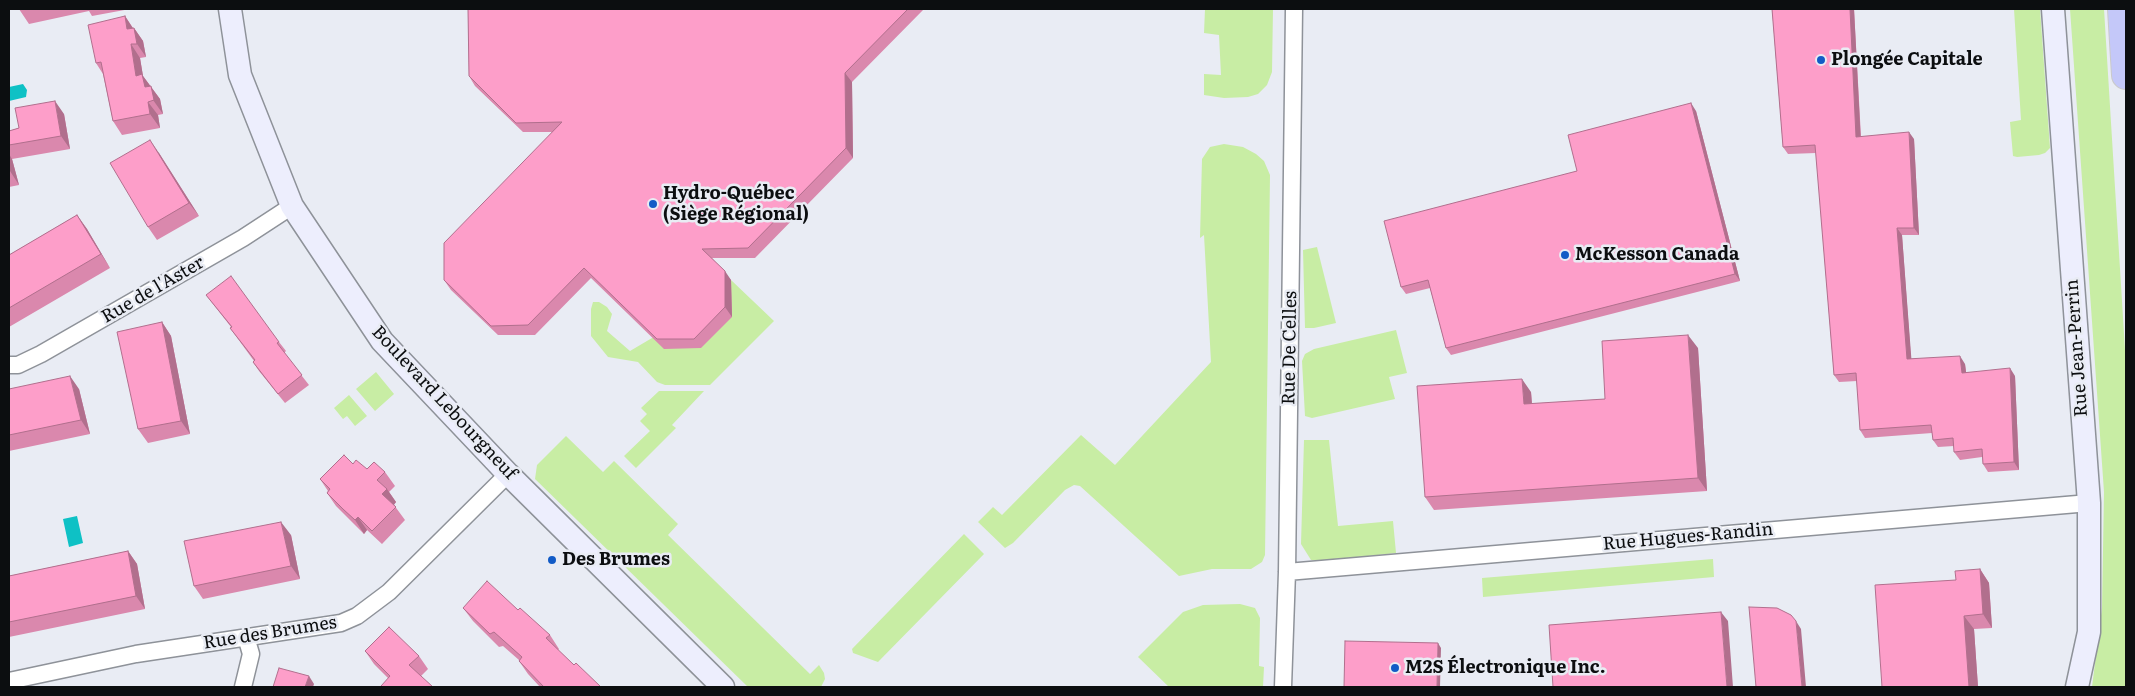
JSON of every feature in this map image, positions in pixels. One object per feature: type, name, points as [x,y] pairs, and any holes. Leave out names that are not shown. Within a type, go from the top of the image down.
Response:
[{"type":"highway","points":[[2122,9],[2126,75]]},
{"type":"main road","name":"Boulevard Lebourgneuf","points":[[230,9],[240,75],[292,206],[382,341],[508,474],[723,687]]},
{"type":"main road","name":"Rue Jean-Perrin","points":[[2053,9],[2089,503],[2090,632],[2077,687]]},
{"type":"street","name":"Rue De Celles","points":[[1283,687],[1287,572],[1294,9]]},
{"type":"street","name":"Rue de l'Aster","points":[[9,365],[18,364],[41,354],[243,238],[292,206]]},
{"type":"street","name":"Rue des Brumes","points":[[9,681],[136,654],[341,623],[356,616],[390,592],[508,474]]},
{"type":"street","name":"Rue Hugues-Randin","points":[[1287,572],[2089,503]]},
{"type":"street","points":[[243,687],[251,654],[246,637]]},
{"type":"green space","points":[[1205,9],[1273,9],[1272,72],[1267,85],[1258,94],[1248,97],[1224,98],[1204,95],[1204,74],[1221,75],[1219,35],[1204,33]]},
{"type":"green space","points":[[2014,9],[2040,9],[2050,148],[2045,153],[2039,155],[2013,156],[2010,122],[2021,120]]},
{"type":"green space","points":[[2070,9],[2104,9],[2126,366],[2126,687],[2092,687],[2102,608],[2104,492]]},
{"type":"green space","points":[[1224,144],[1243,147],[1256,154],[1264,161],[1270,175],[1265,555],[1262,562],[1251,569],[1212,569],[1179,576],[1080,486],[1074,485],[1065,490],[1013,543],[1005,548],[978,522],[993,507],[1002,515],[1081,435],[1115,465],[1211,362],[1204,235],[1200,238],[1202,159],[1210,147]]},
{"type":"green space","points":[[1317,247],[1336,323],[1305,328],[1303,250]]},
{"type":"green space","points":[[731,280],[774,321],[710,385],[665,385],[657,382],[638,362],[608,357],[591,336],[591,309],[593,302],[599,302],[607,307],[612,314],[607,331],[630,351],[652,338]]},
{"type":"green space","points":[[1396,330],[1407,373],[1389,377],[1395,399],[1312,418],[1305,416],[1302,361],[1305,354],[1314,349]]},
{"type":"green space","points":[[376,372],[394,394],[375,411],[356,389]]},
{"type":"green space","points":[[659,391],[704,391],[672,425],[676,428],[636,468],[624,456],[650,431],[640,421],[647,414],[641,408]]},
{"type":"green space","points":[[349,395],[367,416],[355,426],[347,416],[343,419],[334,408]]},
{"type":"green space","points":[[566,436],[603,472],[614,461],[678,524],[668,535],[810,674],[819,665],[825,679],[821,687],[748,687],[535,479],[537,465]]},
{"type":"green space","points":[[1304,440],[1329,440],[1338,526],[1393,521],[1396,553],[1322,561],[1311,560],[1301,544]]},
{"type":"green space","points":[[964,534],[984,554],[878,662],[853,653],[852,649]]},
{"type":"green space","points":[[1713,559],[1714,577],[1483,597],[1482,578]]},
{"type":"green space","points":[[1240,604],[1255,608],[1260,618],[1259,666],[1264,667],[1263,687],[1169,687],[1138,657],[1183,612],[1203,605]]},
{"type":"water","points":[[23,84],[27,90],[26,97],[9,101],[9,87]]},
{"type":"water","points":[[77,516],[83,543],[69,547],[63,519]]},
{"type":"building","name":"Hydro-Québec (Siège Régional)","points":[[468,9],[908,9],[845,73],[846,148],[748,248],[702,249],[725,271],[725,307],[694,339],[657,339],[584,268],[528,325],[491,326],[444,280],[444,243],[562,122],[516,123],[469,76]]},
{"type":"building","points":[[1772,9],[1850,9],[1856,137],[1909,132],[1914,228],[1897,228],[1907,359],[1960,356],[1962,373],[2010,368],[2014,462],[1983,464],[1982,449],[1954,452],[1953,438],[1933,440],[1931,425],[1860,430],[1856,373],[1834,375],[1815,145],[1783,147]]},
{"type":"building","points":[[125,16],[127,29],[134,28],[137,44],[131,44],[136,76],[142,74],[145,87],[151,86],[154,100],[148,102],[150,114],[113,121],[101,62],[96,63],[88,25]]},
{"type":"building","points":[[55,101],[61,136],[9,145],[9,131],[19,128],[15,108]]},
{"type":"building","name":"McKesson Canada","points":[[1691,103],[1735,274],[1446,348],[1428,280],[1401,287],[1384,221],[1577,171],[1568,135]]},
{"type":"building","points":[[150,140],[189,203],[148,227],[110,163]]},
{"type":"building","points":[[77,215],[101,254],[9,308],[9,255]]},
{"type":"building","points":[[231,276],[279,342],[277,343],[302,375],[278,394],[253,362],[255,360],[230,328],[232,327],[206,295]]},
{"type":"building","points":[[162,322],[181,421],[138,429],[117,332]]},
{"type":"building","points":[[1688,335],[1698,478],[1425,497],[1417,386],[1522,379],[1524,404],[1605,399],[1602,341]]},
{"type":"building","points":[[70,376],[81,420],[9,435],[9,389]]},
{"type":"building","points":[[344,455],[353,464],[356,460],[367,469],[374,462],[385,472],[377,480],[387,489],[382,494],[396,507],[372,531],[358,517],[355,520],[327,493],[330,489],[320,479]]},
{"type":"building","points":[[281,522],[291,566],[194,586],[184,541]]},
{"type":"building","points":[[128,551],[136,596],[9,622],[9,576]]},
{"type":"building","points":[[1980,569],[1983,614],[1964,616],[1969,687],[1882,687],[1875,585],[1956,580],[1955,571]]},
{"type":"building","points":[[487,581],[518,610],[520,608],[550,635],[546,638],[574,665],[576,663],[601,687],[544,687],[519,661],[522,657],[494,632],[490,634],[463,608]]},
{"type":"building","points":[[1749,607],[1777,608],[1791,615],[1796,621],[1802,687],[1756,687]]},
{"type":"building","points":[[1721,612],[1727,687],[1553,687],[1549,625]]},
{"type":"building","points":[[389,627],[419,656],[409,665],[433,687],[381,686],[390,676],[365,651]]},
{"type":"building","name":"M2S Électronique Inc.","points":[[1345,641],[1438,643],[1437,687],[1344,687]]},
{"type":"building","points":[[279,668],[309,676],[305,687],[273,687]]},
{"type":"place","name":"Plongée Capitale","points":[[1821,60]]},
{"type":"place","name":"Hydro-Québec (Siège Régional)","points":[[653,204]]},
{"type":"place","name":"McKesson Canada","points":[[1565,255]]},
{"type":"place","name":"Des Brumes","points":[[552,560]]},
{"type":"place","name":"M2S Électronique Inc.","points":[[1395,668]]}]
